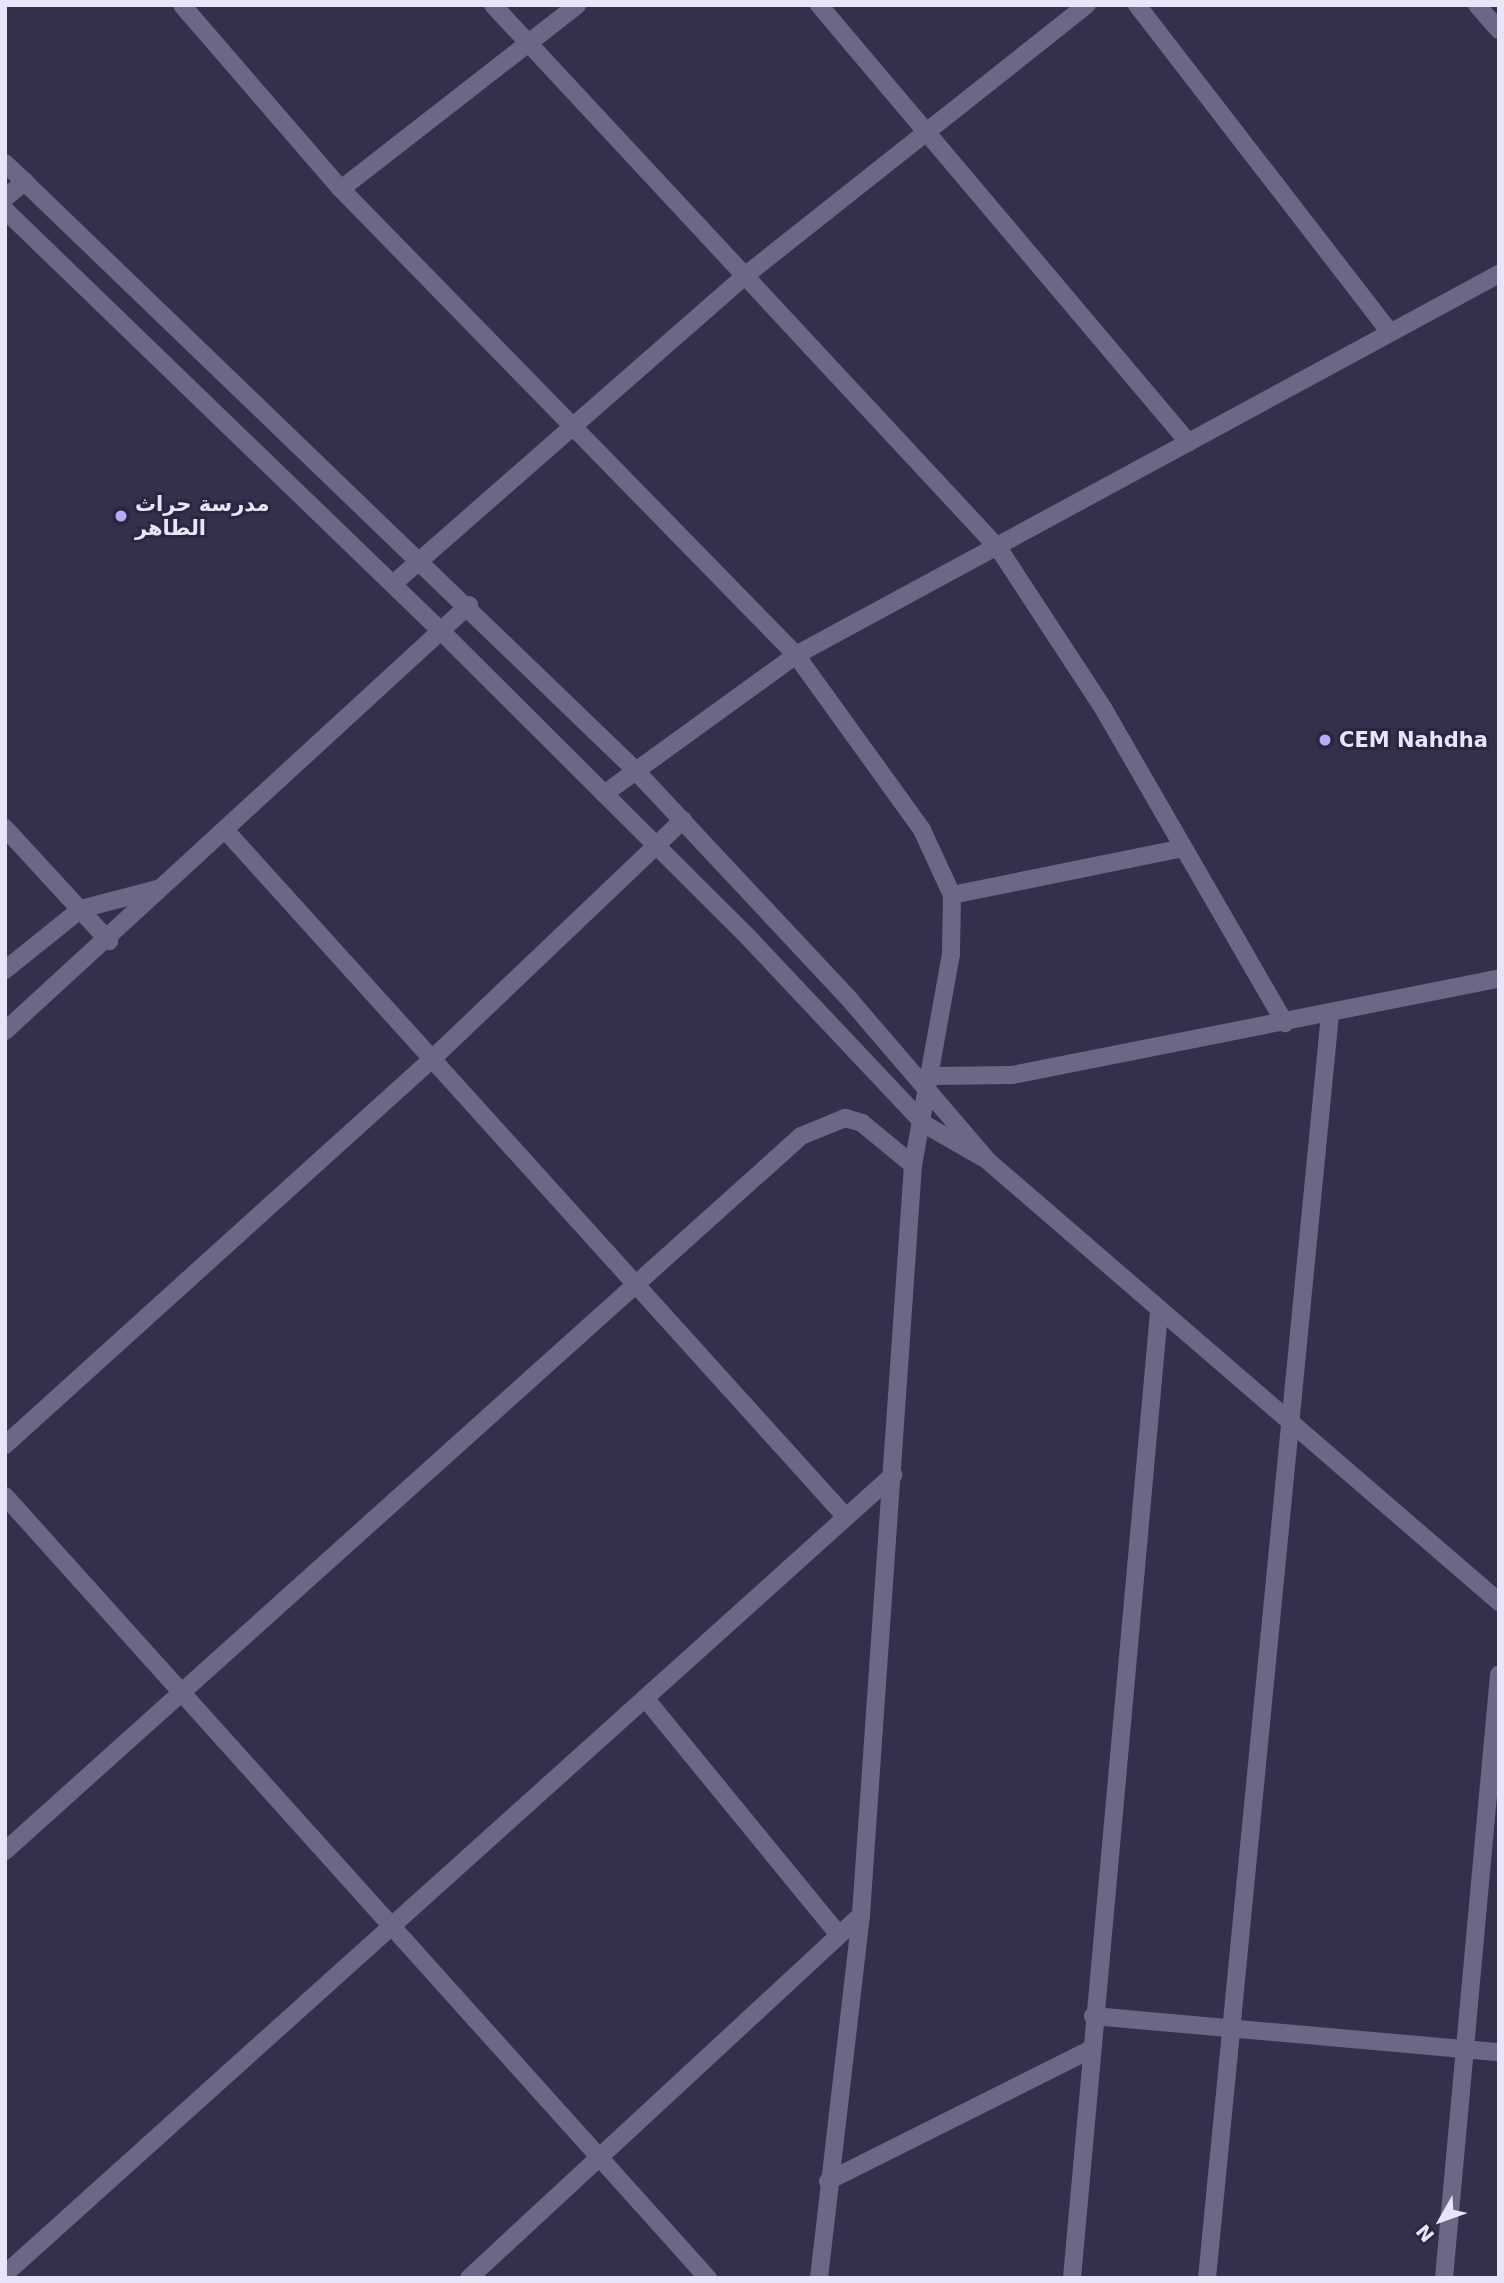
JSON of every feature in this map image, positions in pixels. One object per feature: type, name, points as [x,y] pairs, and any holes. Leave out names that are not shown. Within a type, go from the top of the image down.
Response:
[{"type":"street","points":[[182,5],[341,188],[576,425],[796,655],[922,830],[952,895],[933,1076],[913,1165],[861,1915],[828,2181],[819,2278]]},
{"type":"street","points":[[493,5],[999,549],[1103,708],[1285,1023]]},
{"type":"street","points":[[341,188],[526,41],[577,5]]},
{"type":"street","points":[[819,5],[1189,443]]},
{"type":"street","points":[[393,584],[746,275],[1087,5]]},
{"type":"street","points":[[1138,5],[1388,330]]},
{"type":"street","points":[[1477,5],[1499,30]]},
{"type":"street","points":[[5,163],[469,605],[635,770],[850,1000],[929,1098],[988,1161],[1159,1313],[1499,1602]]},
{"type":"street","points":[[5,198],[24,181]]},
{"type":"street","points":[[5,210],[442,631],[656,846],[924,1125],[988,1161]]},
{"type":"street","points":[[604,794],[796,655],[999,549],[1388,330],[1499,274]]},
{"type":"street","points":[[5,1031],[109,941],[157,889],[227,832],[469,605]]},
{"type":"street","points":[[5,1445],[431,1060],[682,820]]},
{"type":"street","points":[[5,828],[109,941]]},
{"type":"street","points":[[227,832],[632,1284],[846,1517]]},
{"type":"street","points":[[952,895],[1183,848]]},
{"type":"street","points":[[5,970],[81,909],[157,889]]},
{"type":"street","points":[[933,1076],[1012,1075],[1330,1015],[1499,979]]},
{"type":"street","points":[[1208,2278],[1293,1425],[1330,1015]]},
{"type":"street","points":[[5,1850],[767,1162],[826,1122],[845,1118],[862,1123],[913,1165]]},
{"type":"street","points":[[1072,2278],[1093,2016],[1159,1313]]},
{"type":"street","points":[[5,2274],[893,1475]]},
{"type":"street","points":[[5,1496],[394,1924],[708,2278]]},
{"type":"street","points":[[1444,2278],[1461,2050],[1499,1675]]},
{"type":"street","points":[[645,1698],[839,1936]]},
{"type":"street","points":[[470,2278],[602,2159],[861,1915]]},
{"type":"street","points":[[1093,2016],[1499,2052]]},
{"type":"street","points":[[828,2181],[1092,2049]]},
{"type":"place","name":"مدرسة حراث الطاهر","points":[[121,516]]},
{"type":"place","name":"CEM Nahdha","points":[[1325,740]]}]
